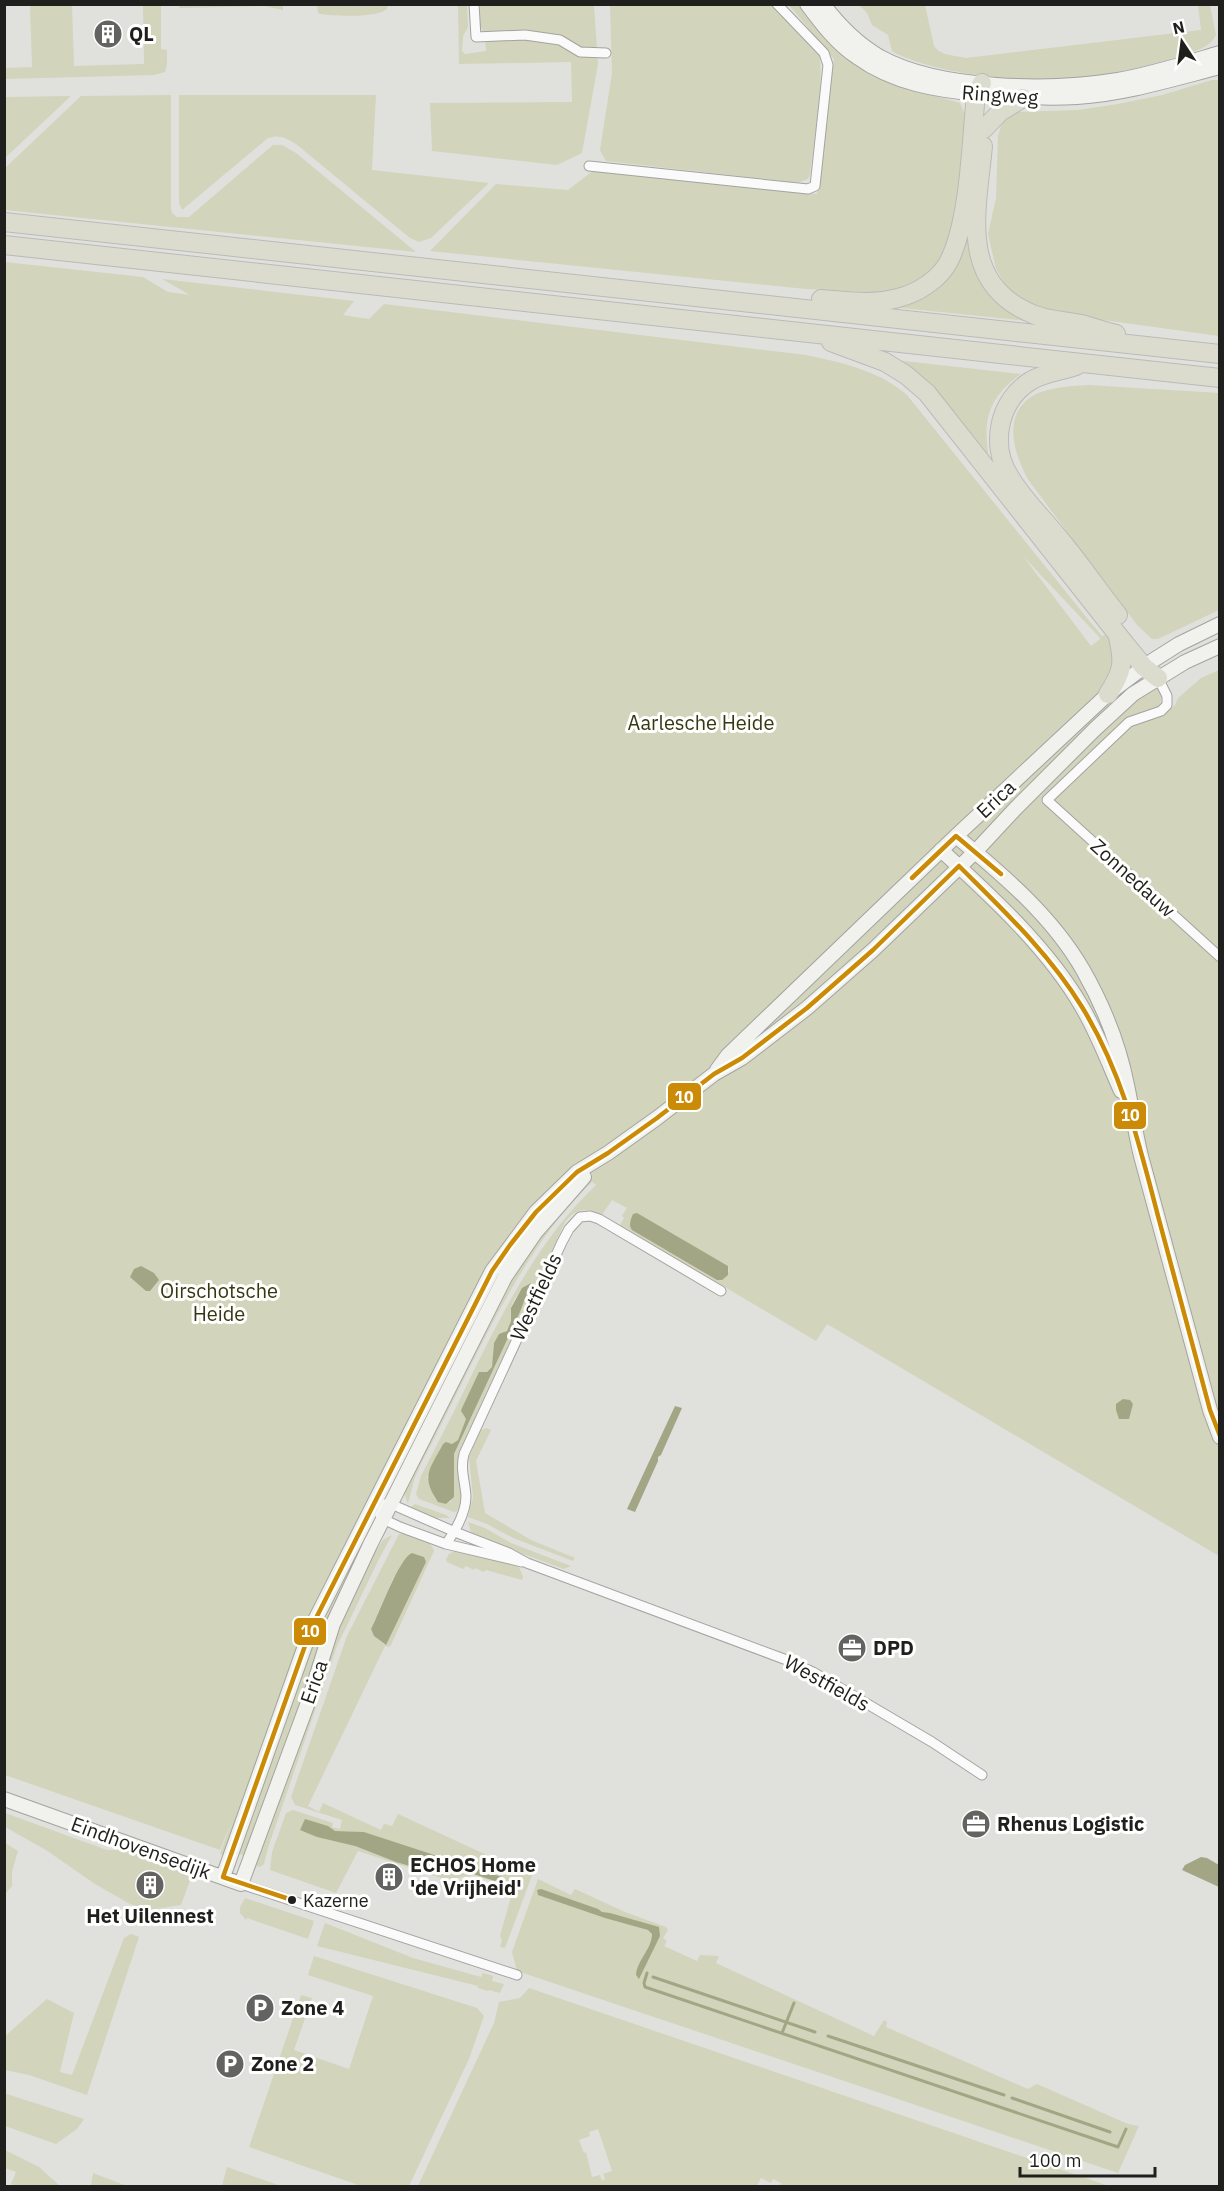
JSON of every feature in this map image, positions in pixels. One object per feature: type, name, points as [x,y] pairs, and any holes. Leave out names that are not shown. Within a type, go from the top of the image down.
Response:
[{"type":"highway","points":[[982,90],[984,129],[976,247],[985,271],[994,286],[1017,307],[1035,315],[1084,325],[1167,349]]},
{"type":"highway","points":[[720,300],[804,298],[869,303],[899,298],[927,285],[948,262],[960,231],[982,90]]},
{"type":"highway","points":[[984,129],[1000,112],[1023,98]]},
{"type":"highway","points":[[4,222],[1220,354]]},
{"type":"highway","points":[[4,245],[1220,378]]},
{"type":"highway","points":[[804,332],[885,362],[906,375],[927,393],[1118,635],[1151,669]]},
{"type":"highway","points":[[1086,363],[1039,377],[1018,391],[1006,408],[1000,425],[1002,459],[1010,478],[1069,550],[1151,669]]},
{"type":"highway","points":[[1108,694],[1120,676],[1122,666],[1118,635]]},
{"type":"street","points":[[474,4],[476,37],[525,35],[560,40],[580,52],[606,53]]},
{"type":"street","points":[[589,166],[808,189],[814,186],[828,65],[824,53],[777,4]]},
{"type":"street","name":"Ringweg","points":[[807,4],[840,43],[856,57],[912,83],[935,89],[982,90],[1096,83],[1142,75],[1220,53]]},
{"type":"street","name":"Ringweg","points":[[823,4],[848,32],[879,56],[912,70],[949,78],[982,90],[1023,98],[1079,97],[1110,93],[1220,67]]},
{"type":"street","name":"Erica","points":[[714,1074],[728,1055],[941,850],[1108,694],[1151,669],[1179,644],[1220,624]]},
{"type":"street","name":"Erica","points":[[223,1877],[312,1626],[488,1280],[510,1245],[536,1212],[577,1172],[608,1153],[714,1074],[742,1058],[807,1008],[873,950],[1133,694],[1151,669],[1185,662],[1220,646]]},
{"type":"street","name":"Erica","points":[[1047,800],[1129,722],[1161,711],[1167,705],[1167,696],[1151,669]]},
{"type":"street","name":"Zonnedauw","points":[[1047,800],[1220,957]]},
{"type":"street","points":[[956,836],[1047,919],[1084,971],[1114,1038],[1127,1085],[1130,1111]]},
{"type":"street","points":[[941,850],[1017,925],[1060,974],[1082,1007],[1104,1048],[1130,1111],[1210,1410],[1220,1437]]},
{"type":"street","name":"Erica","points":[[241,1884],[310,1697],[333,1624],[383,1519],[505,1277],[521,1250],[563,1198],[608,1153]]},
{"type":"street","name":"Westfields","points":[[446,1544],[455,1532],[465,1504],[461,1463],[464,1454],[568,1229],[580,1217],[590,1216],[599,1219],[720,1291]]},
{"type":"street","points":[[373,1504],[383,1519]]},
{"type":"street","name":"Westfields","points":[[373,1504],[391,1504],[509,1553],[527,1563],[813,1672],[932,1742],[982,1775]]},
{"type":"street","name":"Westfields","points":[[383,1519],[446,1544],[527,1563]]},
{"type":"street","name":"Eindhovensedijk","points":[[4,1798],[241,1884],[517,1975]]},
{"type":"green space","points":[[272,4],[283,5],[283,10],[264,6],[180,8],[178,5]]},
{"type":"green space","points":[[317,4],[388,5],[387,9],[382,12],[345,16],[318,13]]},
{"type":"green space","points":[[30,5],[72,5],[74,66],[144,64],[143,5],[161,5],[161,49],[167,50],[165,72],[154,75],[5,79],[5,68],[32,67]]},
{"type":"green space","points":[[458,5],[467,5],[468,27],[463,36],[462,51],[465,54],[486,51],[485,36],[480,25],[480,5],[594,5],[598,64],[582,153],[557,165],[432,151],[430,103],[572,102],[571,62],[459,64]]},
{"type":"green space","points":[[610,5],[775,5],[818,50],[820,60],[818,109],[808,179],[790,182],[606,161],[600,150],[612,73]]},
{"type":"green space","points":[[789,5],[804,5],[822,28],[914,90],[960,103],[966,117],[956,211],[945,253],[926,275],[898,290],[884,293],[806,289],[430,251],[496,184],[568,190],[594,170],[817,194],[834,59]]},
{"type":"green space","points":[[859,5],[925,5],[934,46],[944,53],[966,58],[1201,30],[1198,5],[1210,5],[1216,35],[1209,44],[1198,50],[1124,71],[1077,78],[1004,78],[946,69],[895,53],[892,51],[888,35],[872,25],[867,13]]},
{"type":"green space","points":[[1219,80],[1219,336],[1060,314],[1024,302],[1008,289],[996,269],[988,234],[996,198],[998,136],[1002,122],[1015,112],[1078,110],[1118,104],[1162,95]]},
{"type":"green space","points":[[171,95],[171,208],[172,213],[177,217],[189,217],[273,145],[282,145],[296,153],[416,252],[5,210],[5,168],[81,96]]},
{"type":"green space","points":[[179,95],[376,95],[372,170],[489,183],[431,238],[419,242],[410,238],[296,144],[286,138],[276,136],[268,138],[182,210],[179,203]]},
{"type":"green space","points":[[71,96],[5,158],[5,97]]},
{"type":"green space","points":[[965,218],[976,262],[1047,323],[882,306],[925,289]]},
{"type":"green space","name":"Aarlesche Heide","points":[[5,262],[143,277],[168,292],[190,295],[162,279],[354,301],[343,315],[369,319],[384,304],[806,355],[872,373],[896,386],[907,395],[1102,636],[1107,634],[1112,641],[1113,673],[1135,700],[1149,690],[1159,689],[1162,693],[1160,706],[1163,715],[1201,678],[1219,670],[1219,1556],[827,1324],[816,1341],[620,1225],[627,1208],[612,1200],[602,1215],[582,1210],[573,1214],[565,1222],[459,1453],[461,1497],[457,1511],[454,1512],[419,1499],[416,1494],[421,1476],[505,1311],[530,1266],[560,1224],[596,1185],[592,1182],[556,1222],[511,1289],[421,1464],[408,1504],[403,1490],[499,1294],[525,1220],[330,1582],[226,1855],[220,1854],[231,1823],[220,1850],[5,1775]],"holes":[[[1023,556],[1100,638],[1100,639],[1091,646]],[[637,1214],[728,1266],[729,1272]],[[530,1283],[520,1312],[454,1454],[451,1501],[446,1504],[435,1499],[427,1477],[443,1444],[452,1444],[458,1440],[466,1419],[462,1413],[480,1372],[487,1372],[492,1367],[495,1341],[508,1328],[513,1301]]]},
{"type":"green space","points":[[895,360],[1021,374],[1000,393],[989,413],[987,436],[990,464]]},
{"type":"green space","points":[[1088,385],[1219,393],[1219,610],[1158,639],[1152,639],[1137,625],[1029,481],[1018,457],[1013,431],[1019,408],[1028,399],[1047,390]]},
{"type":"green space","points":[[487,1428],[491,1430],[476,1461],[485,1513],[531,1540],[575,1558],[573,1561],[513,1538],[468,1517],[473,1497],[469,1457],[481,1430]]},
{"type":"green space","points":[[415,1504],[450,1518],[435,1518],[411,1507]]},
{"type":"green space","points":[[468,1522],[485,1528],[511,1543],[571,1566],[564,1569],[477,1537],[471,1532]]},
{"type":"green space","points":[[365,1530],[372,1534],[320,1645],[247,1856],[238,1854],[316,1622]]},
{"type":"green space","points":[[399,1534],[415,1536],[429,1543],[434,1551],[390,1647],[385,1646],[308,1806],[319,1812],[323,1803],[381,1830],[384,1824],[392,1826],[398,1814],[528,1874],[531,1869],[534,1870],[505,1948],[500,1947],[502,1940],[500,1936],[512,1893],[494,1887],[495,1882],[474,1875],[452,1879],[441,1878],[358,1851],[336,1893],[270,1870],[272,1852],[286,1813],[293,1810],[333,1823],[332,1827],[340,1829],[342,1820],[295,1805],[291,1797],[347,1636]],"holes":[[[412,1553],[424,1557],[385,1645],[374,1636],[371,1629],[392,1581]],[[328,1826],[335,1831],[364,1832],[502,1877],[495,1881],[464,1871],[441,1875],[396,1862],[355,1846]]]},
{"type":"green space","points":[[392,1535],[337,1646],[264,1864],[260,1867],[256,1866],[339,1628],[376,1550],[383,1540]]},
{"type":"green space","points":[[456,1550],[519,1567],[522,1580],[486,1570],[484,1572],[475,1568],[474,1570],[466,1566],[463,1569],[447,1562],[449,1554]]},
{"type":"green space","points":[[5,1813],[107,1850],[127,1850],[192,1875],[181,1905],[149,1910],[130,1904],[95,1884],[46,1850],[5,1827]]},
{"type":"green space","points":[[5,1843],[18,1851],[12,1872],[12,1886],[5,1894]]},
{"type":"green space","points":[[538,1879],[571,1895],[575,1889],[625,1912],[666,1927],[668,1930],[663,1938],[667,1941],[664,1946],[697,1961],[700,1955],[719,1956],[716,1963],[874,2036],[884,2020],[887,2022],[886,2027],[1028,2089],[1037,2084],[1128,2124],[1139,2126],[1118,2173],[517,1971],[512,1952]]},
{"type":"green space","points":[[245,1898],[314,1921],[308,1939],[247,1918],[246,1920],[240,1913],[240,1907]]},
{"type":"green space","points":[[325,1923],[413,1958],[481,1977],[483,1973],[493,1976],[492,1981],[504,1984],[500,1993],[488,1991],[478,1986],[317,1946]]},
{"type":"green space","points":[[131,1934],[139,1937],[87,2095],[29,2075],[5,2070],[5,2036],[47,1999],[74,2013],[60,2072],[72,2075],[124,1938]]},
{"type":"green space","points":[[314,1956],[477,2008],[484,2016],[469,2059],[409,2186],[361,2186],[249,2147],[301,1995],[312,1998],[294,2050],[349,2069],[373,1996],[308,1975]]},
{"type":"green space","points":[[529,1988],[1109,2186],[780,2186],[781,2183],[773,2179],[771,2183],[761,2178],[757,2186],[418,2186],[494,2023],[499,2002],[520,1998]],"holes":[[[598,2129],[612,2171],[603,2174],[605,2179],[602,2181],[600,2175],[592,2177],[586,2152],[584,2153],[579,2140],[590,2136],[589,2132]]]},
{"type":"green space","points":[[4,2093],[84,2119],[77,2129],[56,2144],[5,2126]]},
{"type":"green space","points":[[5,2150],[39,2167],[60,2186],[15,2186],[11,2184],[16,2172],[5,2168]]},
{"type":"green space","points":[[227,2167],[281,2186],[222,2186]]},
{"type":"green space","points":[[93,2173],[127,2186],[91,2186]]},
{"type":"shaded area","points":[[637,1213],[728,1266],[728,1275],[722,1280],[717,1280],[632,1230],[631,1220],[633,1214]]},
{"type":"shaded area","points":[[141,1266],[154,1273],[159,1280],[150,1291],[146,1291],[130,1277],[134,1269]]},
{"type":"shaded area","points":[[531,1283],[520,1312],[454,1454],[454,1497],[446,1504],[438,1502],[429,1485],[431,1466],[443,1444],[446,1442],[452,1444],[458,1440],[466,1419],[461,1411],[462,1408],[479,1372],[487,1372],[492,1367],[494,1343],[499,1334],[507,1331],[511,1321],[511,1308],[522,1288]]},
{"type":"shaded area","points":[[1123,1399],[1130,1400],[1133,1404],[1129,1419],[1119,1419],[1116,1410],[1116,1404]]},
{"type":"shaded area","points":[[675,1406],[682,1408],[635,1512],[627,1509]]},
{"type":"shaded area","points":[[412,1553],[424,1557],[426,1562],[386,1645],[374,1636],[371,1629],[395,1575]]},
{"type":"shaded area","points":[[305,1819],[328,1826],[335,1831],[364,1832],[502,1877],[495,1881],[464,1871],[441,1875],[396,1862],[355,1846],[317,1837],[300,1830]]},
{"type":"shaded area","points":[[1201,1857],[1219,1865],[1219,1887],[1182,1870],[1185,1865]]},
{"type":"shaded area","points":[[541,1889],[602,1912],[659,1927],[660,1936],[639,1979],[636,1975],[637,1970],[650,1945],[652,1934],[648,1930],[538,1895],[537,1890]]},
{"type":"waterway","points":[[647,1973],[645,1987],[1118,2147],[1126,2129]]},
{"type":"waterway","points":[[653,1977],[815,2032]]},
{"type":"waterway","points":[[782,2033],[794,2003]]},
{"type":"waterway","points":[[828,2036],[1004,2095]]},
{"type":"waterway","points":[[1012,2098],[1110,2132]]},
{"type":"transit line","name":"10","points":[[912,878],[956,836],[1001,874]]},
{"type":"transit line","name":"10","points":[[292,1900],[223,1877],[312,1626],[492,1271],[536,1212],[577,1172],[657,1118],[714,1074],[742,1058],[807,1008],[873,950],[959,866],[1025,933],[1055,968],[1082,1007],[1108,1057],[1119,1082],[1136,1135],[1210,1410],[1220,1436]]},
{"type":"place","name":"QL","points":[[108,34]]},
{"type":"place","name":"DPD","points":[[852,1648]]},
{"type":"place","name":"Rhenus Logistic","points":[[976,1824]]},
{"type":"place","name":"ECHOS Home 'de Vrijheid'","points":[[389,1877]]},
{"type":"place","name":"Het Uilennest","points":[[150,1885]]},
{"type":"place","name":"Kazerne","points":[[292,1900]]},
{"type":"place","name":"Zone 4","points":[[260,2008]]},
{"type":"place","name":"Zone 2","points":[[230,2064]]},
{"type":"park label","name":"Oirschotsche Heide","points":[[219,1302]]}]
